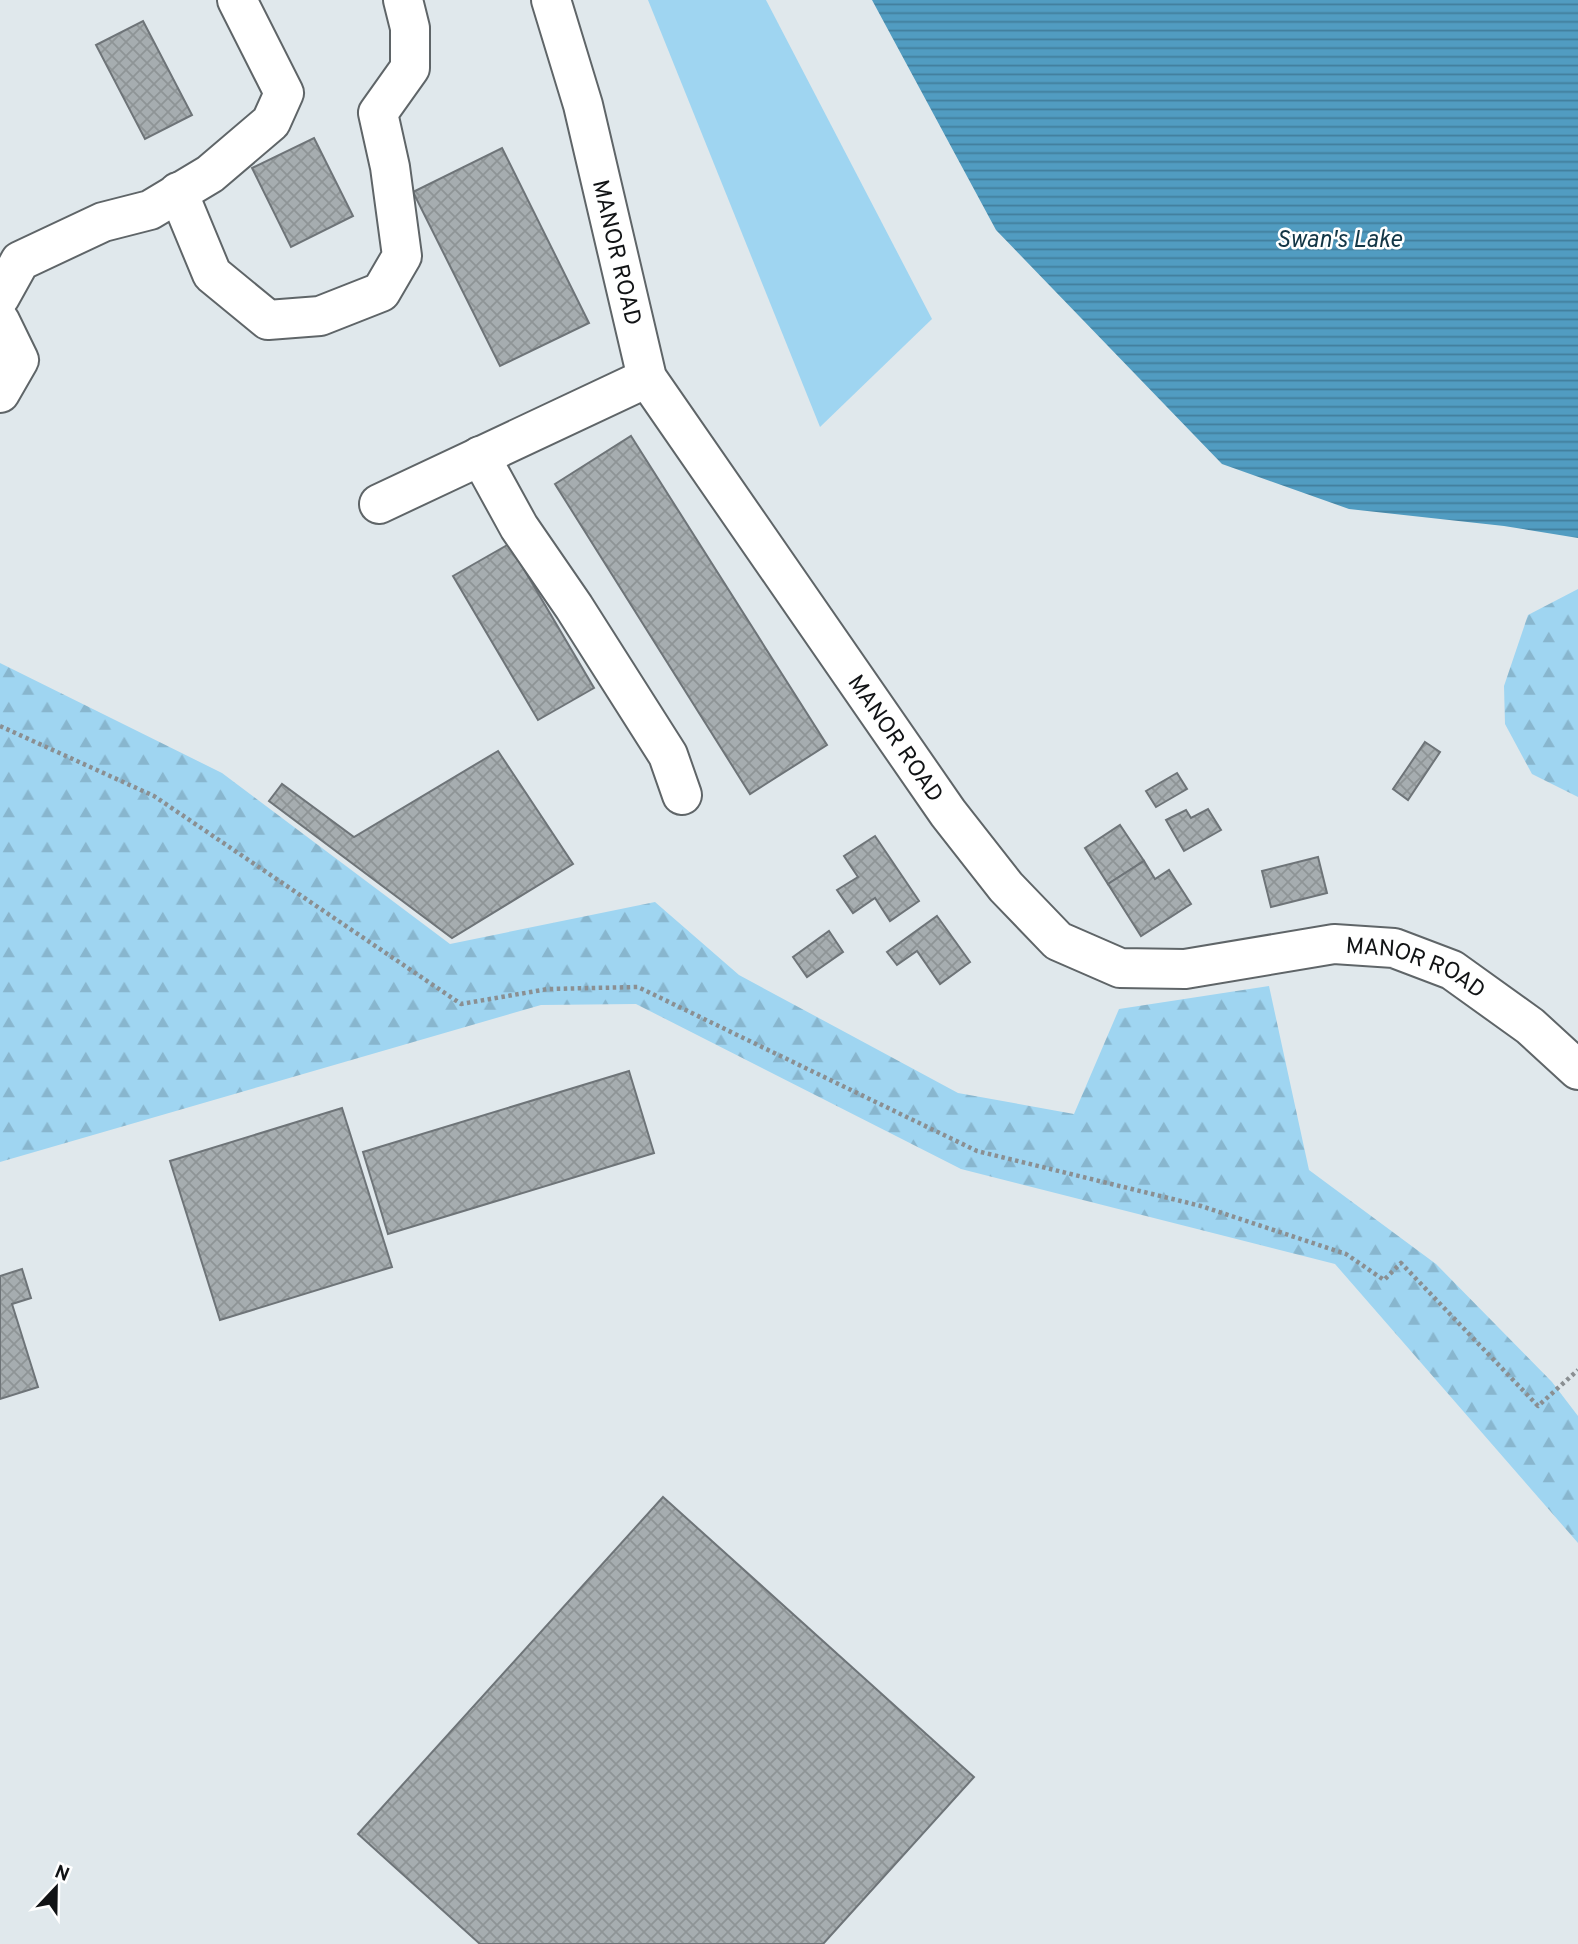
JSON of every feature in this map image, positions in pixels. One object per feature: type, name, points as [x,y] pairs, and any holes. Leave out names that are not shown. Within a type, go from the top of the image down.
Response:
[{"type":"street","points":[[0,298],[20,261],[103,222],[149,210],[210,174],[271,122],[284,93],[237,0]]},
{"type":"street","points":[[178,192],[212,274],[268,320],[320,316],[382,292],[402,256],[390,167],[378,113],[410,68],[410,28],[403,0]]},
{"type":"street","name":"MANOR ROAD","points":[[551,0],[583,105],[647,378],[948,813],[1006,887],[1058,941],[1119,968],[1185,969],[1334,944],[1394,948],[1452,970],[1530,1026],[1578,1070]]},
{"type":"street","points":[[0,321],[19,360],[0,393]]},
{"type":"street","points":[[379,504],[647,378]]},
{"type":"street","points":[[480,456],[519,527],[574,607],[668,755],[682,795]]},
{"type":"path","points":[[0,726],[153,796],[461,1004],[548,989],[638,986],[977,1151],[1201,1206],[1346,1254],[1384,1280],[1401,1263],[1538,1405],[1578,1370]]},
{"type":"green space","points":[[648,0],[766,0],[932,319],[820,427]]},
{"type":"green space","points":[[1578,589],[1578,797],[1532,774],[1505,724],[1504,686],[1528,615]]},
{"type":"green space","points":[[0,663],[222,773],[450,944],[655,902],[739,975],[958,1093],[1074,1114],[1119,1009],[1269,986],[1309,1170],[1436,1264],[1552,1382],[1578,1416],[1578,1543],[1335,1264],[961,1169],[636,1004],[541,1005],[0,1162]]},
{"type":"water","name":"Swan's Lake","points":[[872,0],[1578,0],[1578,538],[1504,526],[1349,509],[1222,464],[996,230]]},
{"type":"building","points":[[143,21],[192,115],[145,139],[96,45]]},
{"type":"building","points":[[314,138],[353,216],[291,247],[252,168]]},
{"type":"building","points":[[502,148],[589,323],[500,366],[413,192]]},
{"type":"building","points":[[631,436],[827,745],[750,794],[555,484]]},
{"type":"building","points":[[509,544],[594,688],[538,720],[453,576]]},
{"type":"building","points":[[1425,742],[1440,752],[1408,800],[1393,789]]},
{"type":"building","points":[[498,751],[573,864],[452,938],[269,801],[282,784],[354,837]]},
{"type":"building","points":[[1177,773],[1187,789],[1156,807],[1146,791]]},
{"type":"building","points":[[1208,809],[1221,830],[1184,851],[1166,820],[1186,810],[1191,818]]},
{"type":"building","points":[[1120,825],[1144,861],[1108,884],[1085,848]]},
{"type":"building","points":[[875,836],[919,901],[890,921],[875,898],[853,913],[837,890],[858,877],[844,856]]},
{"type":"building","points":[[1318,857],[1327,893],[1271,907],[1262,871]]},
{"type":"building","points":[[1144,861],[1155,879],[1169,870],[1191,904],[1141,936],[1108,884]]},
{"type":"building","points":[[937,916],[970,962],[940,984],[917,951],[897,965],[887,952]]},
{"type":"building","points":[[829,931],[843,952],[807,977],[793,957]]},
{"type":"building","points":[[629,1071],[654,1153],[388,1234],[363,1152]]},
{"type":"building","points":[[342,1108],[392,1267],[220,1320],[170,1161]]},
{"type":"building","points":[[22,1269],[31,1298],[12,1304],[38,1387],[0,1399],[0,1276]]},
{"type":"building","points":[[663,1497],[974,1777],[823,1944],[480,1944],[358,1834]]}]
